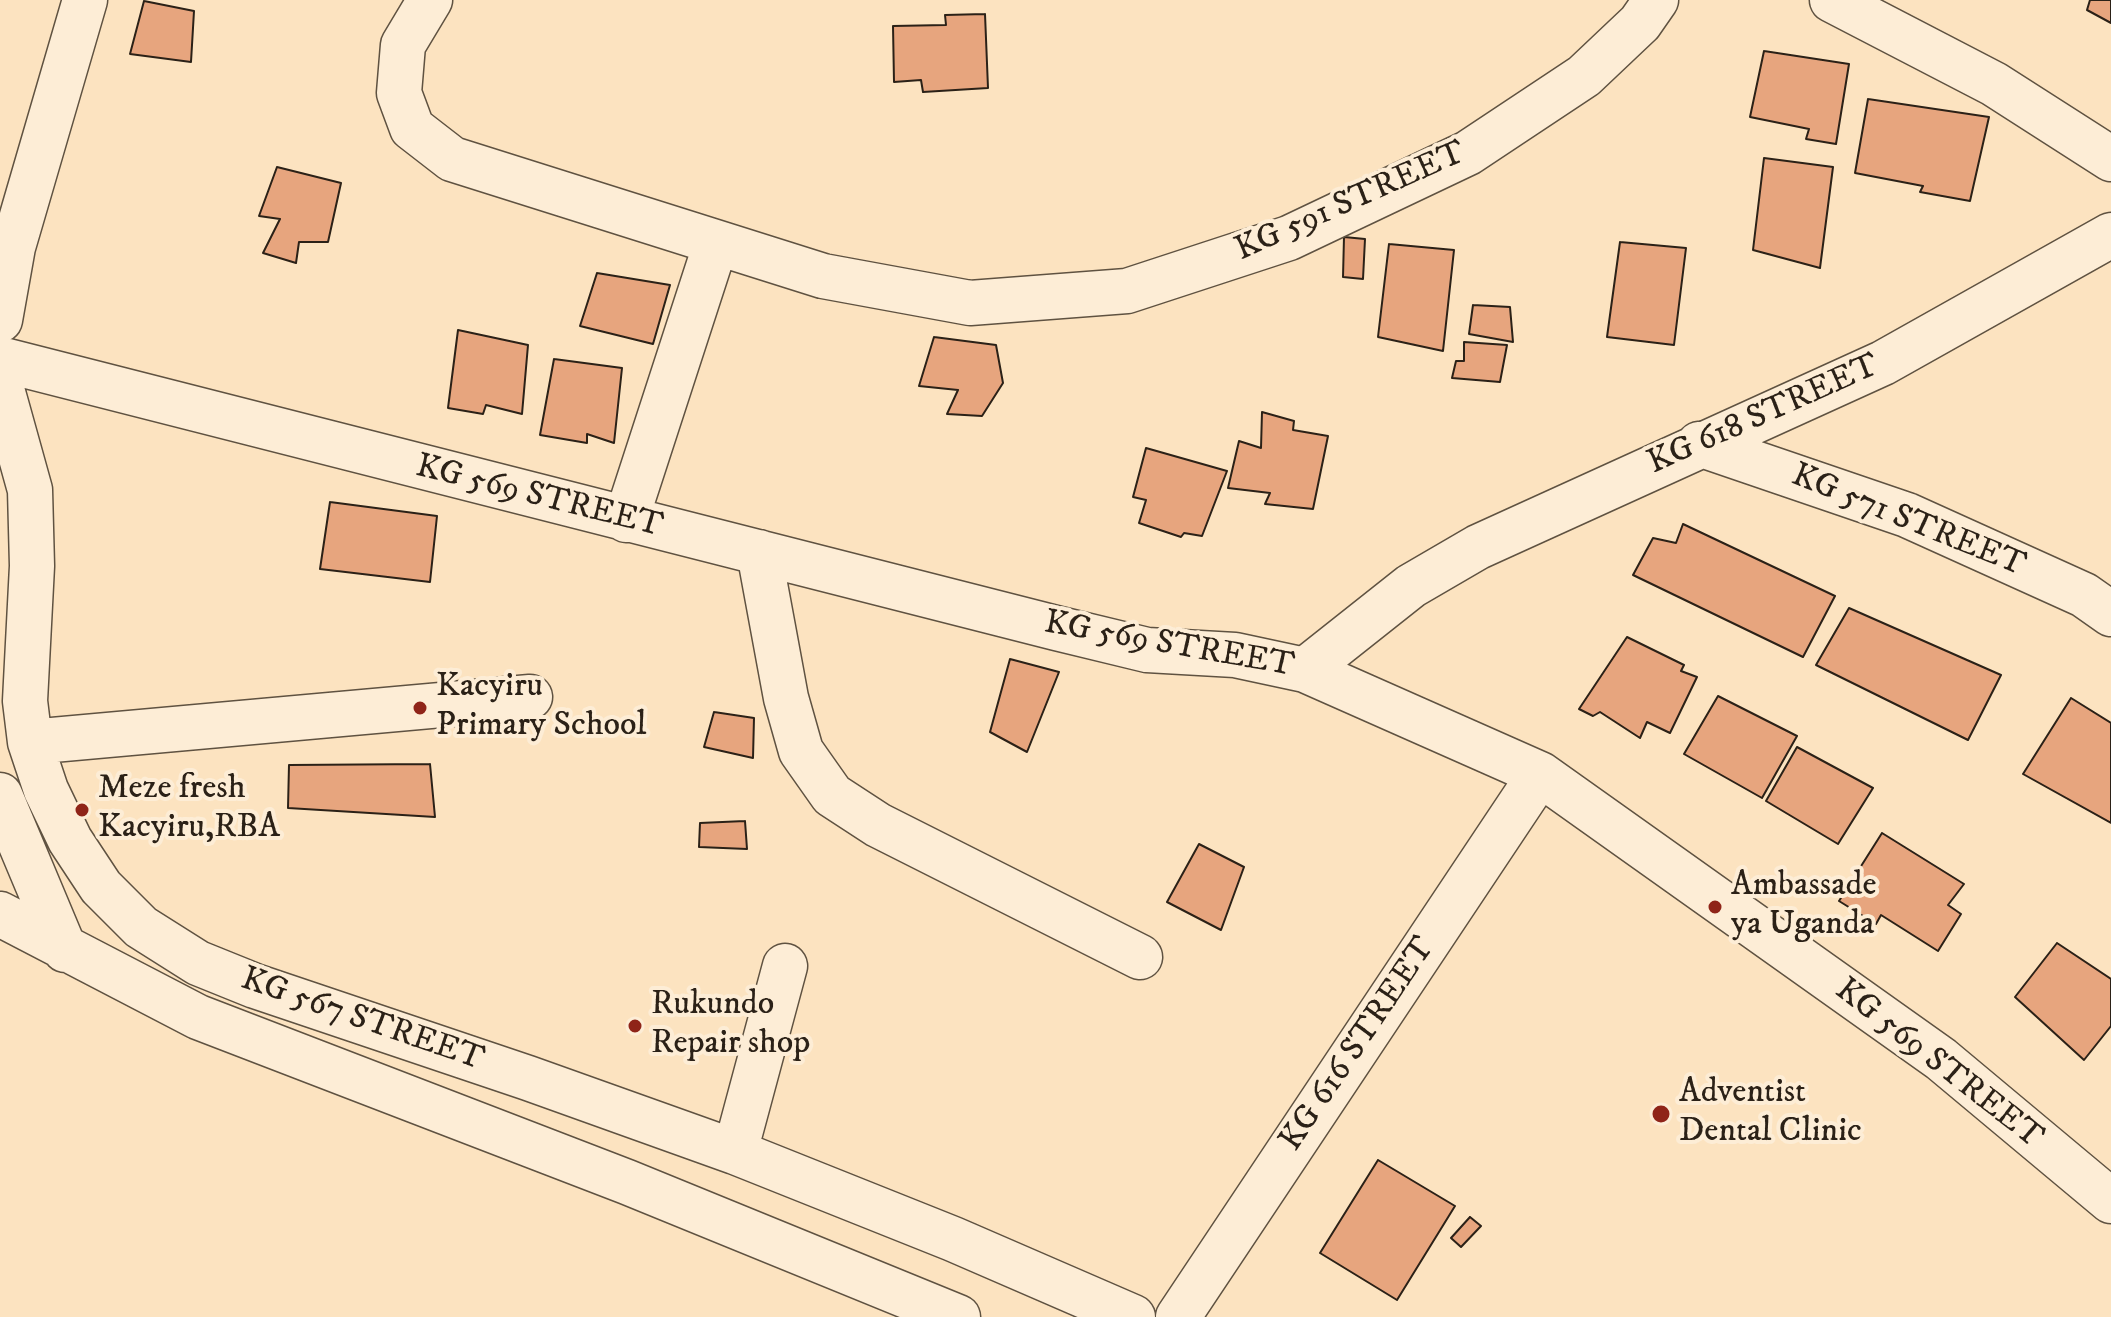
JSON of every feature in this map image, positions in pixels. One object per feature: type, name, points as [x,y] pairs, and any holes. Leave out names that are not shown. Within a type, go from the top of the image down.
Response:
[{"type":"street","points":[[0,320],[13,247],[85,0]]},
{"type":"street","name":"KG 591 STREET","points":[[430,0],[403,45],[399,93],[412,128],[452,159],[823,276],[970,303],[1127,291],[1289,238],[1468,153],[1584,76],[1640,23],[1656,0]]},
{"type":"street","points":[[1832,0],[1994,84],[2111,159]]},
{"type":"street","name":"KG 618 STREET","points":[[1305,670],[1411,586],[1478,547],[1883,363],[2111,235]]},
{"type":"street","points":[[626,520],[716,243]]},
{"type":"street","name":"KG 569 STREET","points":[[0,359],[1147,650],[1235,655],[1305,670],[1540,774],[1941,1059],[2111,1201]]},
{"type":"street","name":"KG 567 STREET","points":[[0,382],[30,490],[32,566],[25,701],[30,742],[46,790],[70,840],[101,887],[141,927],[198,963],[255,986],[735,1152],[953,1239],[1133,1317]]},
{"type":"street","name":"KG 571 STREET","points":[[1699,444],[1907,515],[2084,595],[2111,614]]},
{"type":"street","points":[[759,552],[786,698],[801,751],[832,795],[878,825],[1140,957]]},
{"type":"street","points":[[30,742],[530,697]]},
{"type":"street","name":"KG 616 STREET","points":[[1178,1317],[1540,774]]},
{"type":"street","points":[[0,795],[65,950]]},
{"type":"street","points":[[0,914],[198,1017],[627,1182],[958,1317]]},
{"type":"street","points":[[735,1152],[785,966]]},
{"type":"building","points":[[2090,0],[2111,0],[2111,23],[2087,10]]},
{"type":"building","points":[[144,1],[194,11],[191,62],[130,54]]},
{"type":"building","points":[[985,14],[988,88],[923,92],[921,80],[894,82],[893,26],[946,25],[945,15]]},
{"type":"building","points":[[1764,51],[1849,64],[1836,144],[1806,139],[1809,129],[1750,117]]},
{"type":"building","points":[[1868,99],[1989,117],[1970,201],[1920,192],[1923,186],[1855,173]]},
{"type":"building","points":[[1764,158],[1833,167],[1820,268],[1753,250]]},
{"type":"building","points":[[277,167],[341,183],[328,242],[299,242],[296,263],[263,253],[280,219],[259,216]]},
{"type":"building","points":[[1344,237],[1365,239],[1363,279],[1343,277]]},
{"type":"building","points":[[1620,242],[1686,248],[1674,345],[1607,337]]},
{"type":"building","points":[[1389,244],[1454,250],[1443,351],[1378,337]]},
{"type":"building","points":[[597,273],[670,285],[653,344],[580,326]]},
{"type":"building","points":[[1473,305],[1510,307],[1513,342],[1469,334]]},
{"type":"building","points":[[458,330],[528,345],[522,414],[486,405],[483,414],[448,408]]},
{"type":"building","points":[[934,337],[996,345],[1003,383],[982,416],[947,414],[958,390],[919,386]]},
{"type":"building","points":[[1464,342],[1507,345],[1500,382],[1452,378],[1456,361],[1464,361]]},
{"type":"building","points":[[554,359],[622,368],[614,443],[587,434],[587,443],[540,435]]},
{"type":"building","points":[[1262,412],[1294,421],[1293,430],[1328,436],[1313,509],[1265,504],[1270,493],[1228,488],[1239,441],[1261,448]]},
{"type":"building","points":[[1146,448],[1227,471],[1202,536],[1184,533],[1181,537],[1139,523],[1146,500],[1133,497]]},
{"type":"building","points":[[330,502],[437,516],[430,582],[320,569]]},
{"type":"building","points":[[1683,524],[1835,596],[1803,657],[1633,575],[1653,538],[1676,543]]},
{"type":"building","points":[[1849,608],[2001,675],[1968,740],[1816,665]]},
{"type":"building","points":[[1627,637],[1684,665],[1681,671],[1697,677],[1670,733],[1647,722],[1640,738],[1600,712],[1593,716],[1579,709]]},
{"type":"building","points":[[1010,659],[1059,672],[1027,752],[990,732]]},
{"type":"building","points":[[1718,696],[1797,736],[1762,798],[1684,754]]},
{"type":"building","points":[[2071,698],[2111,723],[2111,823],[2023,774]]},
{"type":"building","points":[[714,712],[754,718],[753,758],[704,747]]},
{"type":"building","points":[[1797,747],[1873,788],[1838,844],[1766,801]]},
{"type":"building","points":[[430,764],[435,817],[288,808],[289,765]]},
{"type":"building","points":[[745,821],[747,849],[699,847],[700,823]]},
{"type":"building","points":[[1882,833],[1964,884],[1948,905],[1961,914],[1938,951],[1881,915],[1876,924],[1839,901]]},
{"type":"building","points":[[1199,844],[1244,867],[1221,930],[1167,902]]},
{"type":"building","points":[[2057,943],[2111,979],[2111,1026],[2084,1060],[2015,997]]},
{"type":"building","points":[[1378,1160],[1455,1206],[1397,1300],[1320,1253]]},
{"type":"building","points":[[1470,1217],[1481,1226],[1461,1247],[1451,1238]]},
{"type":"place","name":"Kacyiru Primary School","points":[[420,708]]},
{"type":"place","name":"Meze fresh Kacyiru,RBA","points":[[82,810]]},
{"type":"place","name":"Ambassade ya Uganda","points":[[1715,907]]},
{"type":"place","name":"Rukundo Repair shop","points":[[635,1026]]},
{"type":"place","name":"Adventist Dental Clinic","points":[[1661,1114]]}]
